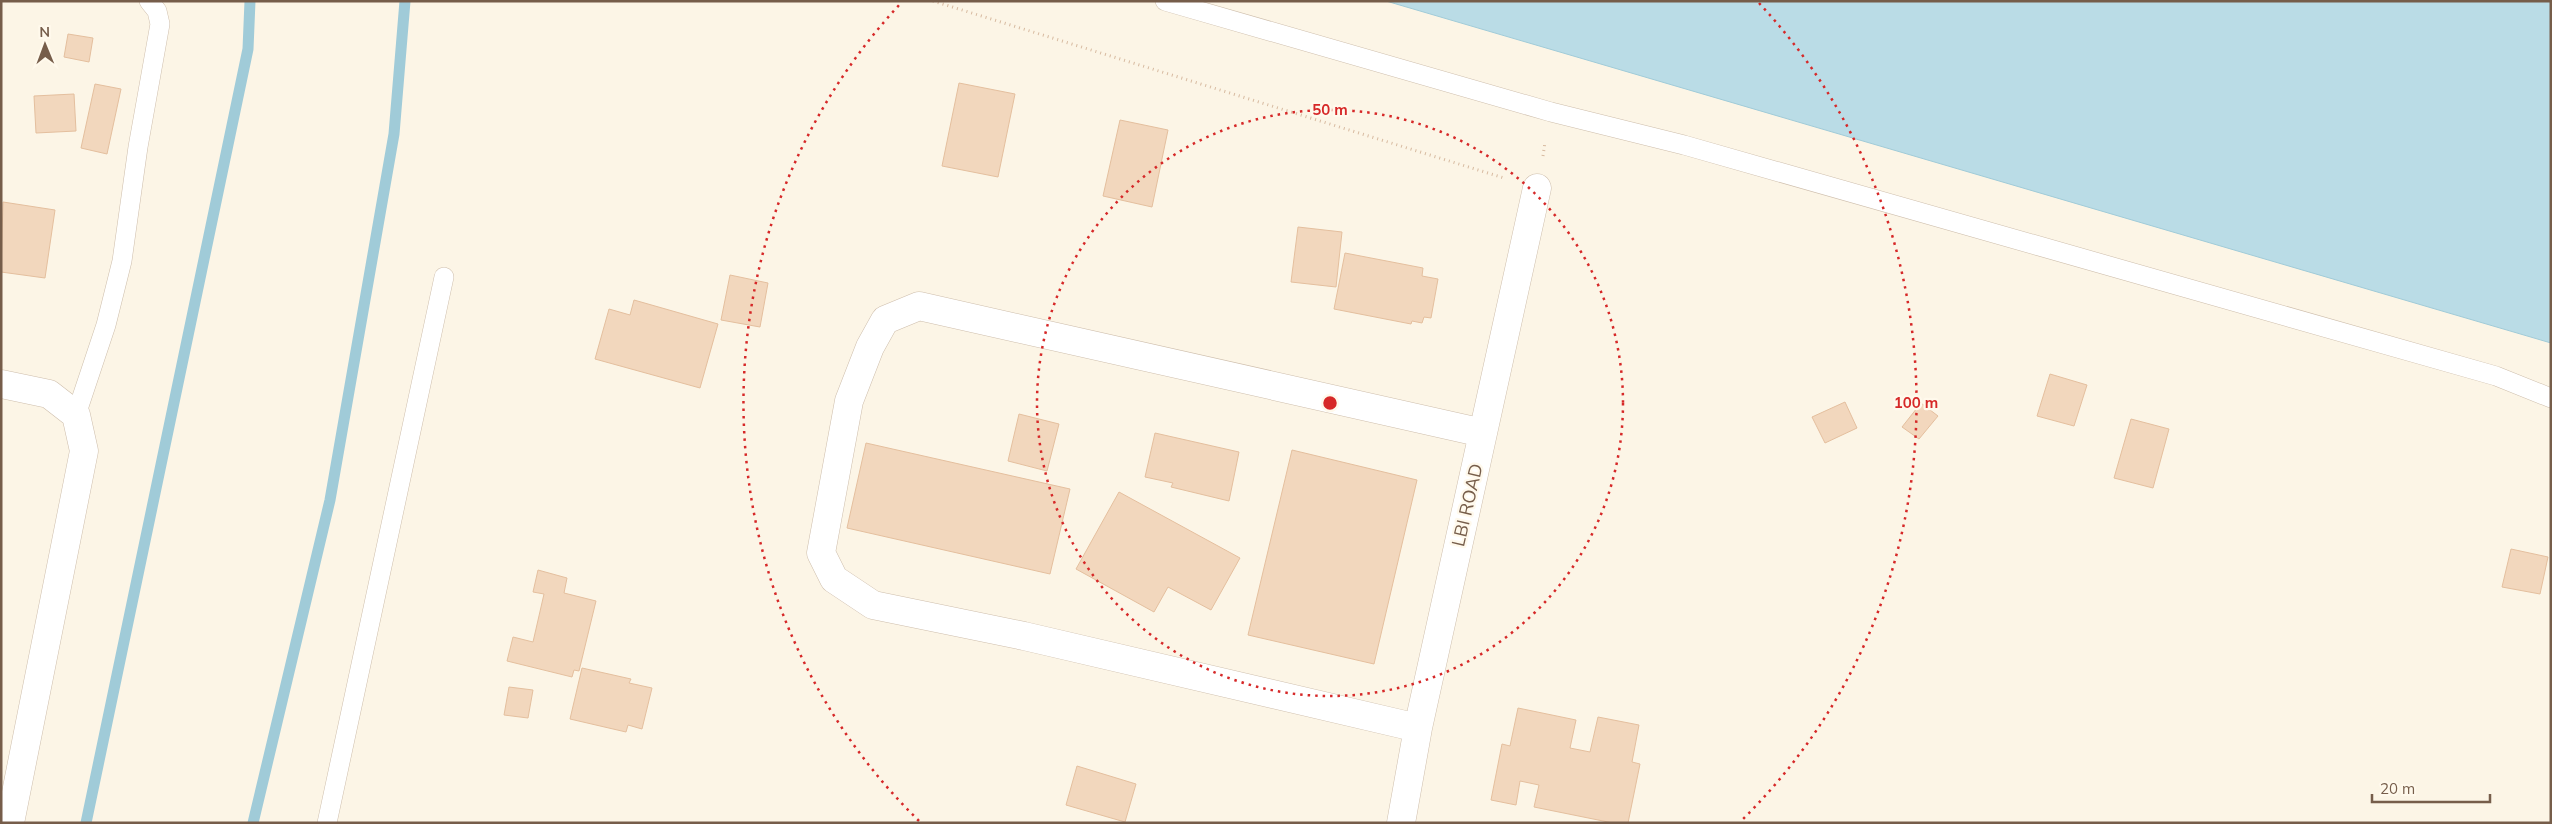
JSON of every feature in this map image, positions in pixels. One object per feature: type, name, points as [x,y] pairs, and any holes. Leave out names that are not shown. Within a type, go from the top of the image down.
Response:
[{"type":"street","name":"LBI ROAD","points":[[1401,823],[1418,728],[1537,188]]},
{"type":"street","points":[[1418,728],[1024,636],[873,605],[834,579],[821,552],[848,401],[870,347],[885,320],[919,306],[1483,433]]},
{"type":"street","points":[[1,384],[48,394],[76,414],[84,451],[10,823]]},
{"type":"lane","points":[[76,414],[106,325],[122,261],[138,147],[160,24],[157,11],[149,1]]},
{"type":"lane","points":[[1164,1],[1551,112],[1693,148],[2496,376],[2551,398]]},
{"type":"lane","points":[[327,823],[444,277]]},
{"type":"path","points":[[932,1],[1537,188],[1551,112]]},
{"type":"water","points":[[1386,1],[2551,1],[2551,343]]},
{"type":"building","points":[[68,34],[93,38],[89,62],[64,57]]},
{"type":"building","points":[[959,83],[1015,94],[998,177],[942,166]]},
{"type":"building","points":[[95,84],[121,89],[107,154],[81,148]]},
{"type":"building","points":[[74,94],[76,131],[36,133],[34,96]]},
{"type":"building","points":[[1120,120],[1168,130],[1152,207],[1103,196]]},
{"type":"building","points":[[3,202],[55,210],[45,278],[1,272]]},
{"type":"building","points":[[1298,227],[1342,232],[1336,287],[1291,282]]},
{"type":"building","points":[[1345,253],[1423,268],[1422,276],[1438,279],[1431,318],[1424,317],[1422,323],[1412,321],[1411,324],[1334,309]]},
{"type":"building","points":[[730,275],[768,283],[760,327],[721,320]]},
{"type":"building","points":[[634,300],[718,324],[700,388],[595,359],[609,309],[630,315]]},
{"type":"building","points":[[2050,374],[2087,385],[2074,426],[2037,416]]},
{"type":"building","points":[[1845,402],[1857,428],[1825,443],[1812,417]]},
{"type":"building","points":[[1921,403],[1938,416],[1919,439],[1902,427]]},
{"type":"building","points":[[1019,414],[1059,424],[1047,471],[1008,461]]},
{"type":"building","points":[[2131,419],[2169,429],[2153,488],[2114,478]]},
{"type":"building","points":[[1155,433],[1239,452],[1229,501],[1171,487],[1173,483],[1145,477]]},
{"type":"building","points":[[866,443],[1070,489],[1050,574],[847,528]]},
{"type":"building","points":[[1292,450],[1417,480],[1374,664],[1248,635]]},
{"type":"building","points":[[1119,492],[1240,558],[1211,610],[1168,587],[1154,612],[1076,569]]},
{"type":"building","points":[[2511,549],[2548,557],[2540,594],[2502,587]]},
{"type":"building","points":[[538,570],[567,578],[564,593],[596,601],[579,671],[574,670],[572,677],[507,661],[513,637],[533,642],[544,594],[533,592]]},
{"type":"building","points":[[582,668],[631,679],[629,683],[652,688],[642,729],[628,725],[626,732],[570,719]]},
{"type":"building","points":[[509,687],[533,690],[528,718],[504,715]]},
{"type":"building","points":[[1518,708],[1576,720],[1570,748],[1590,752],[1598,717],[1639,725],[1632,762],[1640,764],[1628,823],[1613,823],[1534,807],[1539,785],[1520,781],[1516,805],[1491,800],[1502,744],[1510,746]]},
{"type":"building","points":[[1077,766],[1136,784],[1125,822],[1066,805]]},
{"type":"waterway","points":[[86,823],[248,49],[250,1]]},
{"type":"waterway","points":[[253,823],[330,500],[394,134],[405,1]]}]
